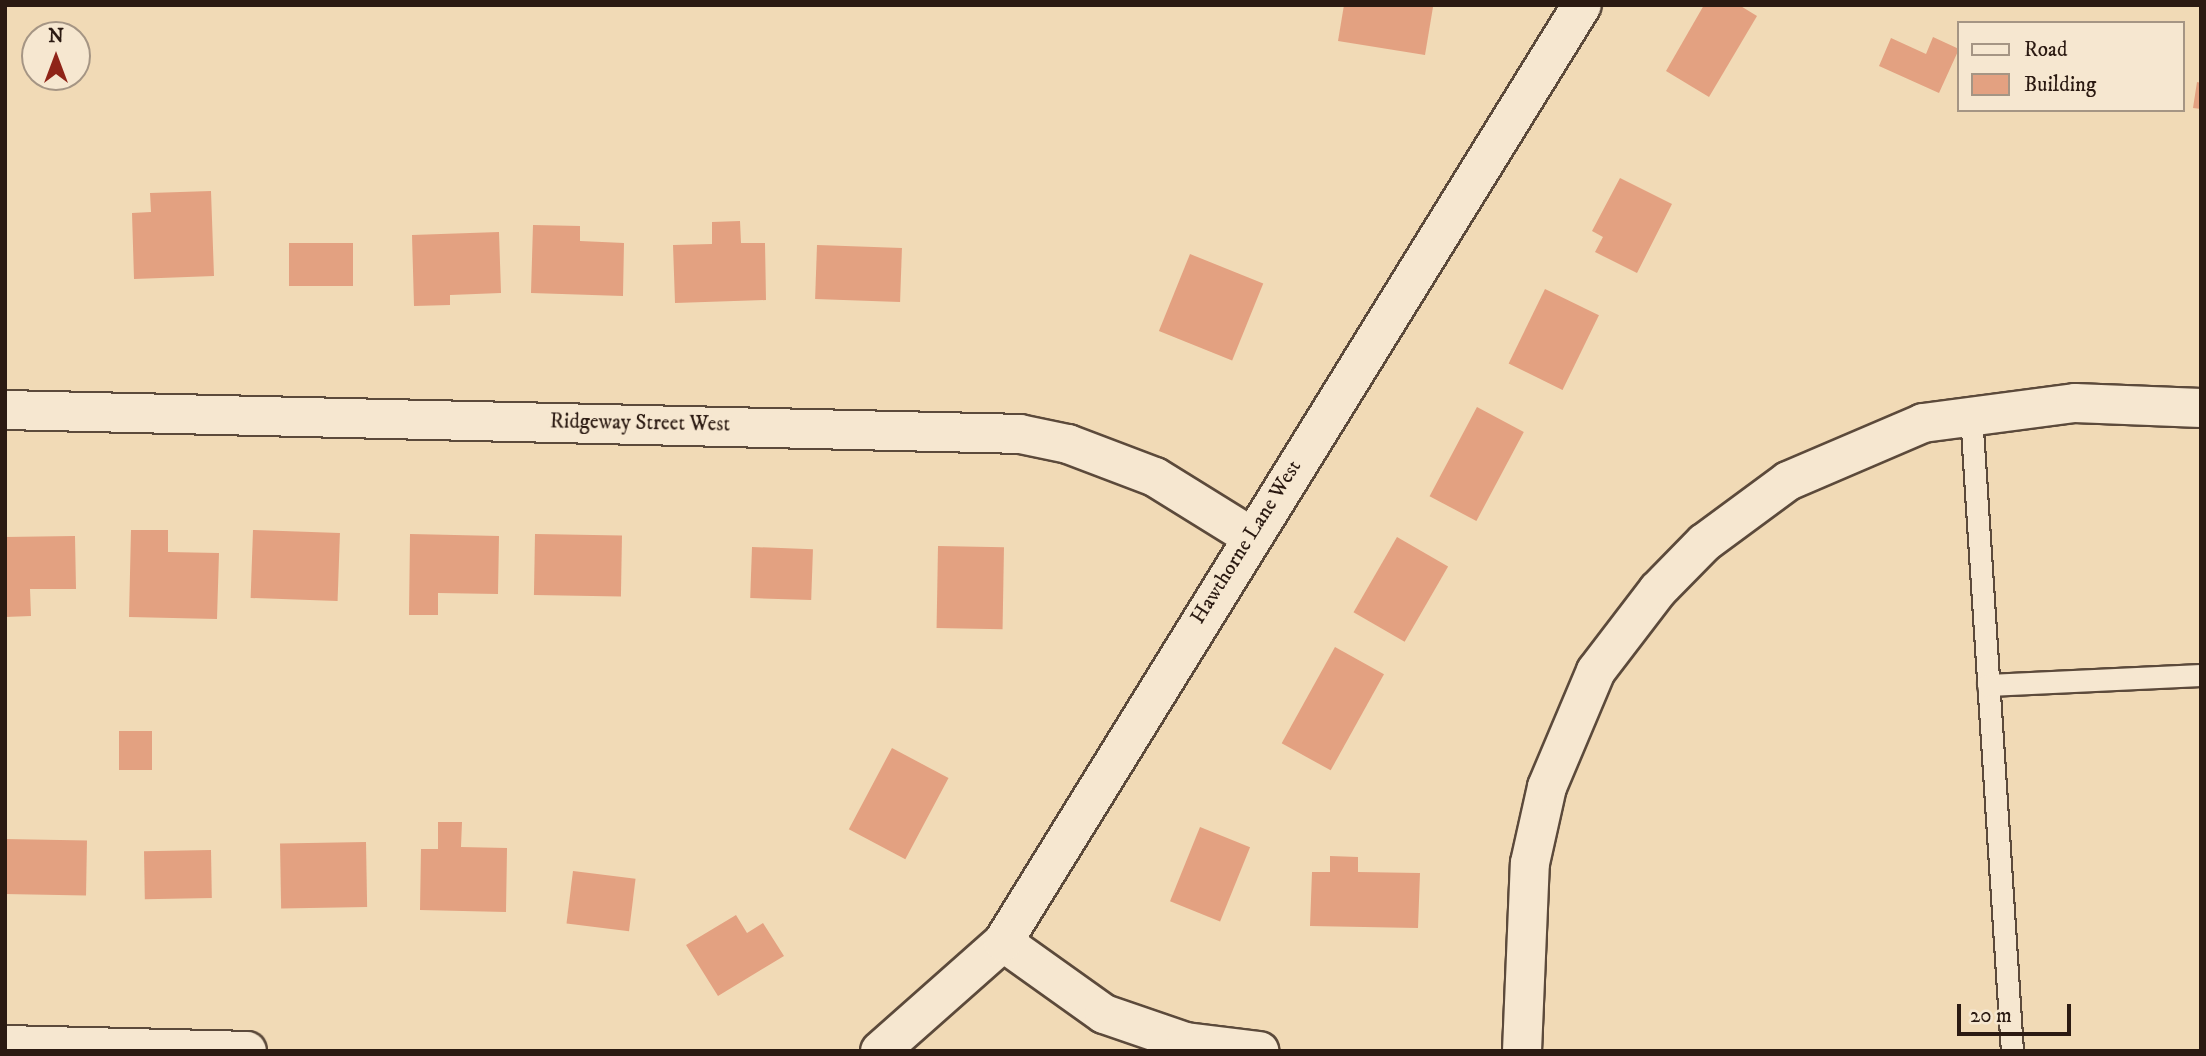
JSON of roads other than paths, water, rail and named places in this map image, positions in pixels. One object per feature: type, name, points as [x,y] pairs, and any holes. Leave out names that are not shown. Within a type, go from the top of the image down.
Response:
[{"type":"street","name":"Hawthorne Lane West","points":[[880,1051],[1003,942],[1250,536],[1581,5]]},
{"type":"street","points":[[1522,1051],[1530,863],[1547,787],[1573,713],[1620,635],[1704,543],[1788,481],[1853,448],[1971,414],[2075,403],[2201,408]]},
{"type":"street","name":"Ridgeway Street West","points":[[5,410],[1020,434],[1068,444],[1154,477],[1250,536]]},
{"type":"street","points":[[1003,942],[1104,1014],[1186,1042],[1259,1051]]},
{"type":"street","points":[[5,1045],[247,1051]]},
{"type":"lane","points":[[1971,414],[2011,1051]]},
{"type":"lane","points":[[1988,685],[2201,675]]}]
